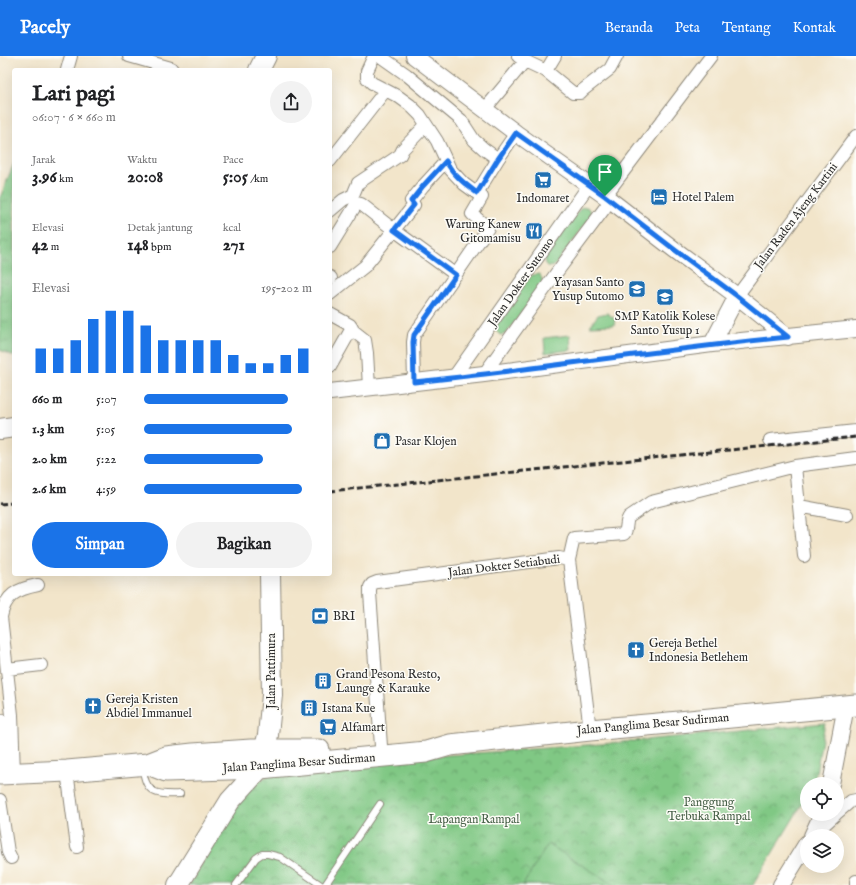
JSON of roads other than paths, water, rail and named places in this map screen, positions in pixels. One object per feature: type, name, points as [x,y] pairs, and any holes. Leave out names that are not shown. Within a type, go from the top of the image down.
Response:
[{"type":"highway","name":"Jalan Panglima Besar Sudirman","points":[[262,759],[426,752],[450,745],[590,730],[851,706]]},
{"type":"highway","name":"Jalan Panglima Besar Sudirman","points":[[6,774],[145,765],[166,771],[332,750],[427,741],[450,745]]},
{"type":"main road","points":[[0,429],[12,428]]},
{"type":"main road","name":"Jalan Pattimura","points":[[262,759],[268,735],[272,695],[270,576]]},
{"type":"main road","points":[[178,885],[230,801],[262,759]]},
{"type":"street","points":[[68,68],[71,56]]},
{"type":"street","points":[[128,56],[171,68]]},
{"type":"street","points":[[374,56],[367,71],[367,78],[372,83],[399,97],[420,115],[442,150],[450,169],[464,184],[482,198],[472,214],[488,228],[414,335],[414,382]]},
{"type":"street","points":[[380,56],[407,75],[461,120],[474,140],[498,159]]},
{"type":"street","points":[[414,56],[516,133],[608,199],[737,296],[788,337]]},
{"type":"street","points":[[546,71],[555,56]]},
{"type":"street","points":[[485,109],[522,58],[546,71],[572,92],[580,93],[610,69],[617,56]]},
{"type":"street","name":"Jalan Dokter Sutomo","points":[[484,374],[711,56]]},
{"type":"street","points":[[332,158],[385,90]]},
{"type":"street","points":[[332,209],[343,200],[353,195],[358,183],[374,174],[400,155],[403,149],[426,125]]},
{"type":"street","points":[[477,193],[516,133]]},
{"type":"street","name":"Jalan Raden Ajeng Kartini","points":[[737,296],[856,136]]},
{"type":"street","points":[[332,292],[364,266],[414,205],[411,201],[446,161]]},
{"type":"street","name":"Jalan Dokter Sutomo","points":[[453,378],[589,185]]},
{"type":"street","points":[[332,244],[357,202],[456,275]]},
{"type":"street","points":[[712,344],[737,296]]},
{"type":"street","points":[[332,315],[351,326],[351,329],[365,340],[369,387]]},
{"type":"street","points":[[332,363],[351,329]]},
{"type":"street","points":[[332,392],[453,378],[712,344],[856,329]]},
{"type":"street","points":[[770,440],[856,431]]},
{"type":"street","name":"Jalan Dokter Setiabudi","points":[[381,746],[370,593],[370,587],[372,584],[559,558],[569,560],[574,538],[624,534],[626,520],[651,502],[795,466],[856,458]]},
{"type":"street","points":[[795,466],[804,556]]},
{"type":"street","points":[[799,506],[848,516]]},
{"type":"street","points":[[569,560],[590,730]]},
{"type":"street","points":[[6,774],[12,716],[1,628],[2,608],[13,594],[27,587],[38,585]]},
{"type":"street","points":[[7,669],[41,665]]},
{"type":"street","points":[[833,777],[851,706]]},
{"type":"street","points":[[2,720],[6,774]]},
{"type":"street","points":[[67,771],[77,848]]},
{"type":"street","points":[[0,800],[8,852],[11,858]]},
{"type":"street","points":[[844,808],[851,801],[856,800]]},
{"type":"street","points":[[820,829],[829,821]]},
{"type":"street","points":[[781,885],[800,854]]},
{"type":"lane","points":[[145,765],[144,778],[154,792],[159,794],[180,794]]},
{"type":"lane","points":[[325,885],[380,804]]},
{"type":"lane","points":[[236,885],[256,858],[262,854],[280,857],[321,885]]},
{"type":"railway","points":[[332,491],[856,437]]},
{"type":"railway","points":[[0,504],[12,503]]},
{"type":"place","name":"Indomaret","points":[[543,180]]},
{"type":"place","name":"Hotel Palem","points":[[659,197]]},
{"type":"place","name":"Warung Kanew Gitomamisu","points":[[534,231]]},
{"type":"place","name":"Yayasan Santo Yusup Sutomo","points":[[637,289]]},
{"type":"place","name":"SMP Katolik Kolese Santo Yusup 1","points":[[665,297]]},
{"type":"place","name":"Pasar Klojen","points":[[382,441]]},
{"type":"place","name":"BRI","points":[[320,616]]},
{"type":"place","name":"Gereja Bethel Indonesia Betlehem","points":[[636,650]]},
{"type":"place","name":"Grand Pesona Resto, Launge & Karauke","points":[[323,681]]},
{"type":"place","name":"Gereja Kristen Abdiel Immanuel","points":[[93,706]]},
{"type":"place","name":"Istana Kue","points":[[309,708]]},
{"type":"place","name":"Alfamart","points":[[328,727]]},
{"type":"park label","name":"Panggung Terbuka Rampal","points":[[709,809]]},
{"type":"park label","name":"Lapangan Rampal","points":[[474,819]]}]
